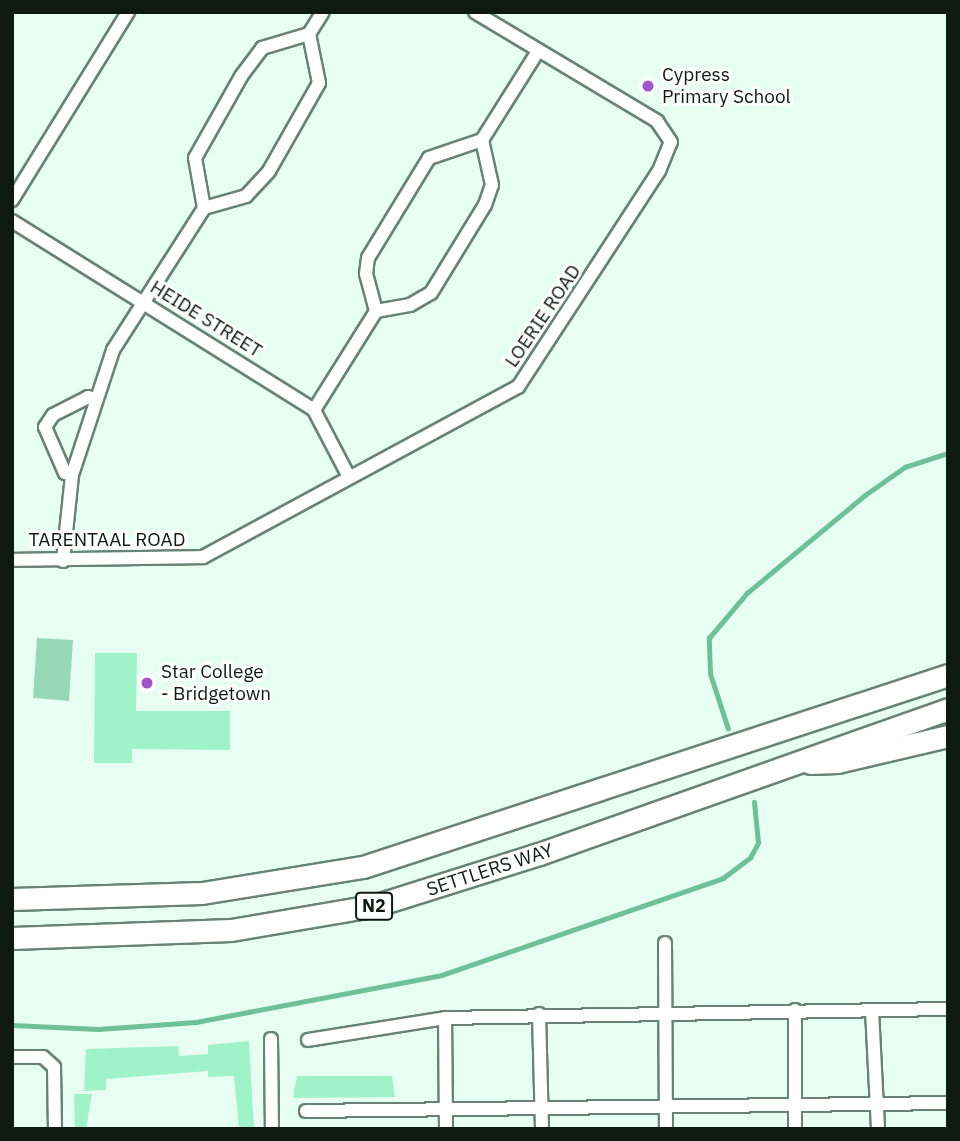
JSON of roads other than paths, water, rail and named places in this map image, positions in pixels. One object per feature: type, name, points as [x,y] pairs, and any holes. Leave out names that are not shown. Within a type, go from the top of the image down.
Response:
[{"type":"highway","name":"SETTLERS WAY","points":[[12,899],[202,893],[333,873],[458,839],[948,675]]},
{"type":"highway","name":"SETTLERS WAY","points":[[12,938],[231,930],[366,907],[718,791],[789,763],[948,709]]},
{"type":"highway","points":[[789,763],[837,762],[948,736]]},
{"type":"street","points":[[12,200],[128,12]]},
{"type":"street","points":[[204,208],[195,158],[242,75],[262,48],[309,34],[323,12]]},
{"type":"street","points":[[349,477],[314,410],[376,311],[366,274],[368,258],[429,158],[482,140],[538,51],[475,12]]},
{"type":"street","points":[[63,561],[72,475],[113,350],[204,208],[254,191],[310,104],[319,74],[309,34]]},
{"type":"street","name":"LOERIE ROAD","points":[[349,477],[518,387],[659,172],[668,135],[657,121],[538,51]]},
{"type":"street","points":[[376,311],[410,305],[431,293],[474,224],[492,185],[482,140]]},
{"type":"street","name":"HEIDE STREET","points":[[12,221],[314,410]]},
{"type":"street","points":[[72,475],[65,472],[45,426],[53,415],[88,397],[95,399]]},
{"type":"street","name":"TARENTAAL ROAD","points":[[12,560],[203,557],[349,477]]},
{"type":"street","points":[[665,943],[666,1129]]},
{"type":"street","points":[[308,1040],[445,1018],[539,1014],[948,1009]]},
{"type":"street","points":[[795,1010],[795,1129]]},
{"type":"street","points":[[872,1010],[878,1129]]},
{"type":"street","points":[[539,1014],[542,1129]]},
{"type":"street","points":[[445,1018],[446,1129]]},
{"type":"street","points":[[271,1039],[272,1129]]},
{"type":"street","points":[[12,1057],[43,1057],[54,1067],[55,1129]]},
{"type":"street","points":[[306,1111],[948,1104]]},
{"type":"waterway","points":[[728,729],[710,674],[709,638],[747,593],[865,495],[905,467],[948,453]]},
{"type":"waterway","points":[[12,1025],[98,1029],[196,1022],[442,975],[723,878],[750,858],[758,843],[754,802]]},
{"type":"place","name":"Cypress Primary School","points":[[648,86]]},
{"type":"place","name":"Star College - Bridgetown","points":[[147,683]]}]
